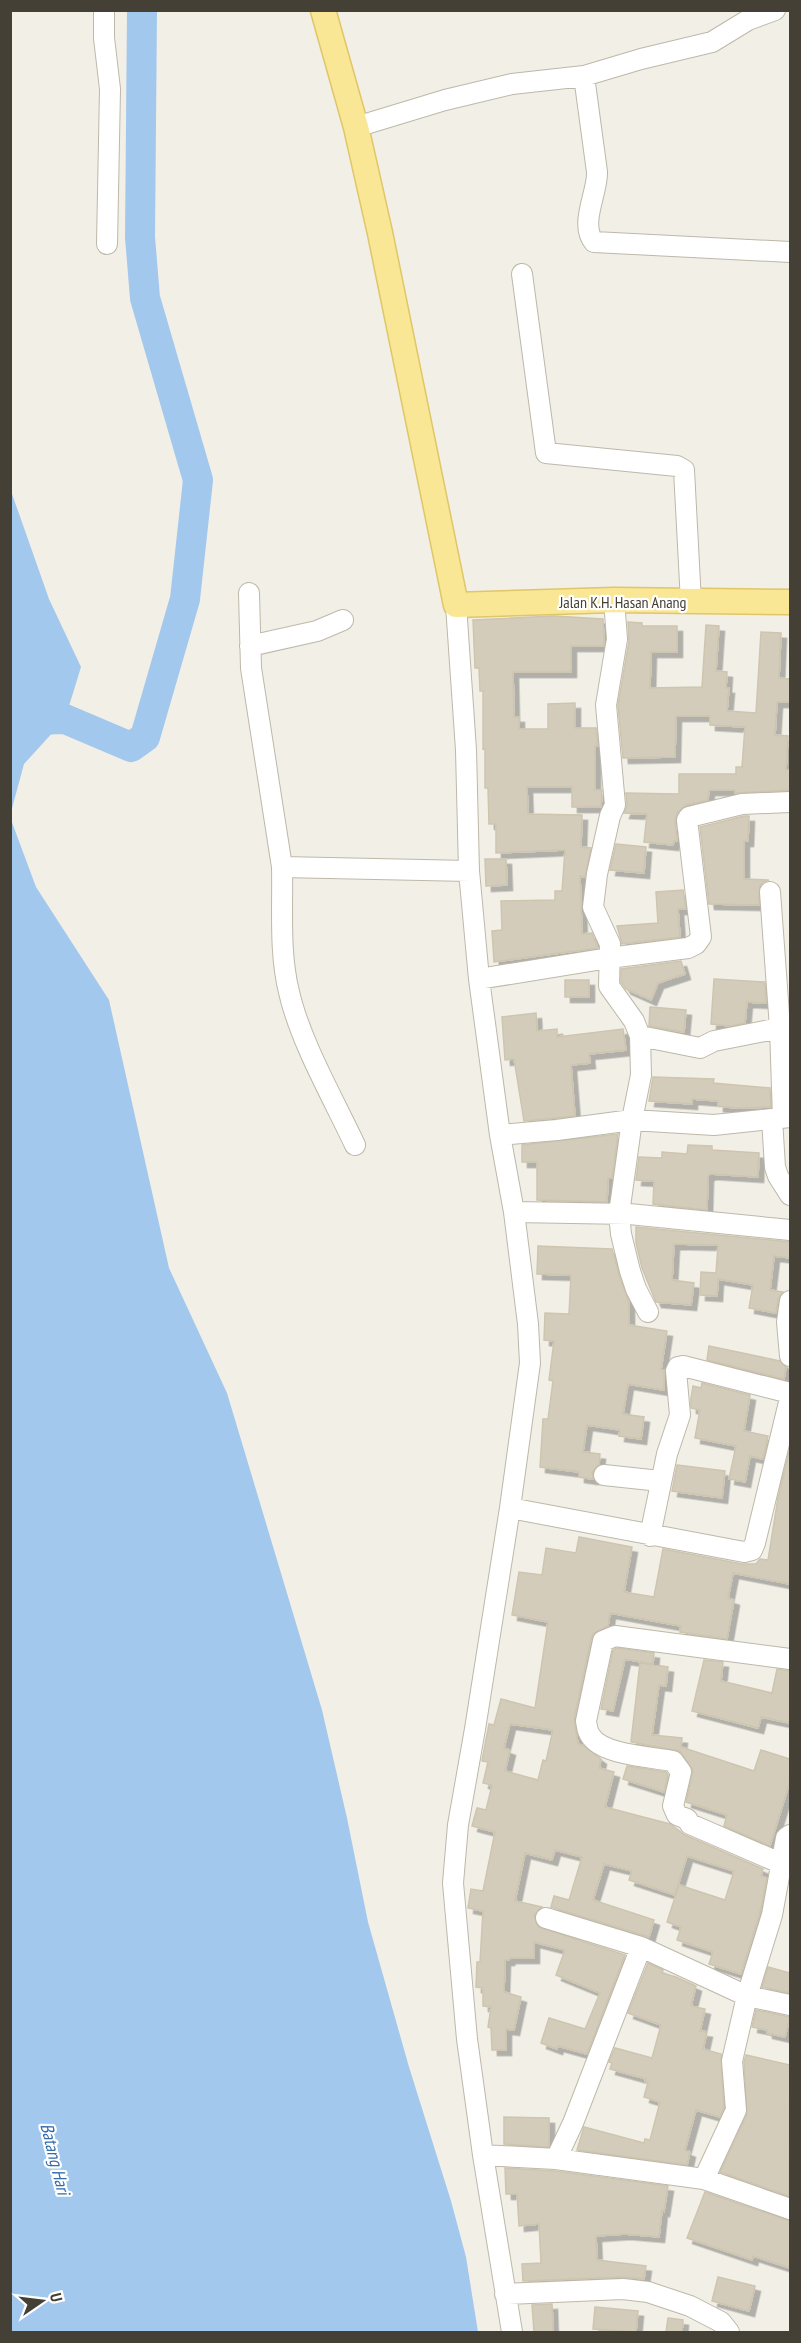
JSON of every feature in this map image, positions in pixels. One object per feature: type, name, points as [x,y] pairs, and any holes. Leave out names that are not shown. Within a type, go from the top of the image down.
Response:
[{"type":"main road","points":[[323,10],[356,127],[380,233],[456,605]]},
{"type":"main road","name":"Jalan K.H. Hasan Anang","points":[[456,605],[614,600],[790,602]]},
{"type":"street","points":[[104,10],[104,38],[110,89],[107,244]]},
{"type":"street","points":[[356,127],[445,100],[512,84],[584,76],[712,42],[748,20],[775,10]]},
{"type":"street","points":[[584,76],[597,172],[597,183],[589,214],[590,237],[594,242],[790,252]]},
{"type":"street","points":[[522,274],[546,453],[677,466],[684,470],[691,602]]},
{"type":"street","points":[[249,593],[250,645],[255,698],[282,867],[288,990],[296,1019],[355,1145]]},
{"type":"street","points":[[614,600],[617,639],[606,705],[615,805],[608,824],[597,873],[593,907],[610,944],[609,986],[634,1021],[640,1036],[641,1075],[632,1120],[619,1214],[621,1234],[630,1271],[648,1312]]},
{"type":"street","points":[[456,605],[466,750],[469,871],[478,979],[500,1135],[514,1212],[528,1323],[530,1363],[510,1508],[458,1825],[453,1883],[467,2038],[483,2155],[512,2332]]},
{"type":"street","points":[[250,645],[317,632],[343,620]]},
{"type":"street","points":[[478,979],[688,948],[696,944],[701,937],[687,820],[689,817],[742,804],[790,802]]},
{"type":"street","points":[[282,867],[469,871]]},
{"type":"street","points":[[770,892],[780,1028],[782,1118],[775,1167],[790,1194]]},
{"type":"street","points":[[640,1036],[700,1048],[721,1039],[780,1028]]},
{"type":"street","points":[[500,1135],[632,1120],[714,1125],[782,1118]]},
{"type":"street","points":[[514,1212],[619,1214],[790,1230]]},
{"type":"street","points":[[790,1301],[787,1322],[790,1356]]},
{"type":"street","points":[[650,1536],[660,1481],[680,1415],[676,1371],[678,1367],[683,1366],[790,1393]]},
{"type":"street","points":[[510,1508],[650,1536],[744,1552],[752,1550],[790,1398]]},
{"type":"street","points":[[604,1475],[660,1481]]},
{"type":"street","points":[[780,1863],[690,1824],[677,1815],[673,1806],[681,1772],[674,1761],[608,1749],[594,1741],[588,1733],[586,1721],[603,1641],[608,1638],[615,1636],[790,1659]]},
{"type":"street","points":[[704,2179],[736,2110],[732,2061],[747,1996],[772,1915],[786,1838],[790,1835]]},
{"type":"street","points":[[546,1918],[641,1947],[747,1996],[790,2005]]},
{"type":"street","points":[[556,2159],[573,2123],[641,1947]]},
{"type":"street","points":[[483,2155],[556,2159],[704,2179],[790,2209]]},
{"type":"street","points":[[506,2294],[623,2289],[648,2292],[690,2306],[720,2322],[729,2332]]},
{"type":"water","points":[[11,491],[49,599],[81,667],[65,719],[24,764],[11,812]]},
{"type":"water","name":"Batang Hari","points":[[10,817],[36,887],[109,1000],[169,1268],[227,1393],[322,1710],[368,1922],[409,2067],[451,2201],[466,2257],[478,2332],[11,2332]]},
{"type":"building","points":[[554,616],[603,619],[604,646],[571,646],[571,672],[513,672],[514,717],[519,717],[519,729],[548,729],[548,704],[575,703],[575,728],[596,728],[598,746],[595,746],[595,790],[602,790],[601,807],[572,807],[572,787],[527,787],[528,814],[582,815],[581,847],[591,848],[585,877],[580,876],[582,934],[592,933],[598,948],[494,962],[492,931],[502,930],[501,901],[555,900],[555,891],[562,891],[565,850],[496,853],[496,824],[489,824],[488,788],[485,788],[483,691],[480,691],[479,668],[475,668],[473,620]]},
{"type":"building","points":[[628,622],[642,623],[642,626],[677,626],[677,652],[651,652],[650,688],[702,687],[706,625],[719,626],[716,671],[727,672],[726,688],[729,688],[727,711],[756,713],[761,632],[781,633],[779,678],[790,679],[790,702],[777,702],[775,735],[788,736],[786,770],[790,770],[790,790],[735,793],[735,790],[709,790],[708,800],[686,805],[677,813],[675,821],[677,841],[674,841],[673,845],[644,842],[647,814],[624,813],[627,805],[626,793],[679,794],[679,774],[736,774],[736,767],[742,767],[745,727],[710,725],[710,716],[676,716],[675,757],[623,758],[618,705],[629,641]]},
{"type":"building","points":[[749,816],[748,841],[744,841],[744,879],[769,880],[763,882],[759,887],[759,905],[709,904],[700,827]]},
{"type":"building","points":[[616,844],[646,847],[644,873],[610,870]]},
{"type":"building","points":[[485,859],[506,859],[507,885],[486,886]]},
{"type":"building","points":[[683,890],[686,909],[678,909],[680,937],[622,944],[617,926],[658,923],[656,892]]},
{"type":"building","points":[[681,961],[685,974],[658,983],[651,1000],[626,989],[621,982],[621,969]]},
{"type":"building","points":[[714,979],[765,982],[766,1003],[747,1002],[745,1023],[731,1026],[711,1024]]},
{"type":"building","points":[[565,980],[589,980],[589,997],[565,997]]},
{"type":"building","points":[[650,1007],[686,1010],[684,1032],[649,1026]]},
{"type":"building","points":[[536,1013],[537,1031],[557,1029],[557,1037],[623,1029],[626,1050],[589,1054],[590,1063],[571,1065],[575,1116],[524,1121],[514,1059],[505,1060],[502,1017]]},
{"type":"building","points":[[653,1077],[714,1079],[713,1083],[770,1088],[771,1107],[736,1108],[718,1106],[718,1101],[692,1099],[692,1104],[649,1101]]},
{"type":"building","points":[[618,1134],[612,1178],[608,1178],[607,1202],[537,1200],[537,1162],[522,1162],[522,1145]]},
{"type":"building","points":[[688,1145],[712,1146],[712,1150],[759,1153],[758,1177],[710,1174],[708,1176],[707,1210],[653,1204],[654,1181],[636,1180],[639,1157],[662,1158],[662,1152],[687,1154]]},
{"type":"building","points":[[636,1227],[790,1242],[790,1258],[774,1256],[770,1290],[783,1292],[778,1299],[776,1313],[749,1308],[753,1285],[718,1279],[717,1296],[700,1295],[701,1272],[716,1273],[718,1245],[674,1244],[672,1280],[694,1283],[691,1305],[656,1302],[642,1268],[636,1243]]},
{"type":"building","points":[[538,1246],[612,1249],[629,1302],[629,1325],[667,1331],[661,1370],[664,1370],[664,1390],[628,1384],[623,1414],[644,1417],[641,1439],[619,1436],[620,1430],[587,1425],[583,1452],[600,1454],[599,1464],[592,1473],[593,1479],[579,1477],[579,1472],[540,1467],[543,1419],[548,1419],[553,1381],[549,1380],[554,1341],[544,1340],[545,1313],[569,1314],[571,1275],[537,1274]]},
{"type":"building","points":[[709,1346],[780,1361],[786,1367],[784,1379],[707,1360]]},
{"type":"building","points":[[702,1383],[750,1395],[744,1431],[768,1436],[763,1459],[750,1456],[745,1482],[729,1479],[736,1446],[695,1438],[700,1410],[691,1408],[691,1398],[693,1386],[701,1388]]},
{"type":"building","points":[[790,1447],[790,1584],[733,1573],[728,1598],[734,1600],[727,1639],[680,1632],[681,1626],[610,1613],[608,1626],[594,1633],[591,1639],[574,1719],[578,1744],[601,1759],[599,1768],[614,1772],[605,1807],[670,1824],[685,1835],[763,1869],[761,1876],[767,1878],[760,1912],[741,1974],[709,1964],[713,1952],[677,1940],[681,1927],[667,1922],[679,1885],[725,1900],[734,1871],[687,1856],[675,1895],[629,1880],[632,1871],[604,1864],[593,1900],[654,1920],[649,1937],[551,1907],[554,1896],[569,1900],[582,1857],[555,1850],[552,1860],[525,1853],[515,1901],[542,1907],[534,1915],[538,1927],[625,1955],[587,2054],[558,2046],[557,2049],[541,2043],[549,2018],[585,2029],[600,1993],[556,1975],[565,1950],[534,1942],[534,1958],[505,1960],[504,1992],[521,1997],[514,2030],[506,2029],[506,2050],[492,2050],[491,2028],[488,2027],[491,2007],[483,2006],[483,1988],[476,1987],[483,1911],[468,1908],[471,1889],[483,1891],[495,1832],[472,1826],[477,1808],[486,1810],[492,1785],[483,1783],[488,1762],[482,1761],[489,1724],[494,1725],[501,1699],[535,1708],[548,1622],[512,1615],[519,1572],[542,1575],[546,1548],[576,1553],[579,1537],[632,1547],[624,1592],[654,1597],[663,1549],[742,1564],[756,1564],[760,1559],[768,1560],[778,1498]],"holes":[[[510,1724],[553,1730],[546,1761],[543,1760],[538,1780],[505,1771],[510,1750],[504,1748]]]},
{"type":"building","points":[[677,1465],[725,1471],[722,1498],[672,1491]]},
{"type":"building","points":[[617,1648],[654,1653],[653,1664],[625,1659],[613,1711],[601,1709],[613,1650]]},
{"type":"building","points":[[704,1660],[723,1662],[721,1681],[772,1693],[777,1669],[790,1671],[790,1723],[761,1717],[758,1728],[692,1711]]},
{"type":"building","points":[[640,1663],[668,1667],[666,1686],[659,1685],[652,1735],[682,1738],[681,1747],[754,1771],[761,1750],[790,1759],[790,1781],[770,1846],[724,1826],[727,1815],[686,1802],[693,1770],[680,1751],[631,1742]]},
{"type":"building","points":[[627,1766],[666,1772],[668,1775],[664,1792],[623,1779]]},
{"type":"building","points":[[648,1963],[663,1970],[662,1973],[696,1986],[691,2006],[705,2009],[700,2031],[707,2032],[703,2049],[721,2054],[724,2108],[720,2117],[696,2110],[685,2150],[690,2152],[687,2165],[577,2150],[584,2127],[644,2143],[645,2139],[650,2140],[660,2102],[644,2097],[648,2082],[645,2081],[646,2079],[610,2069],[612,2063],[609,2062],[615,2048],[652,2058],[661,2025],[628,2013]]},
{"type":"building","points":[[768,1967],[790,1973],[790,1993],[762,1987]]},
{"type":"building","points":[[756,2010],[790,2017],[785,2037],[752,2027]]},
{"type":"building","points":[[746,2055],[790,2065],[789,2196],[720,2172],[747,2114],[744,2062]]},
{"type":"building","points":[[504,2117],[549,2118],[549,2147],[504,2144]]},
{"type":"building","points":[[505,2168],[555,2171],[668,2186],[659,2237],[625,2234],[596,2236],[597,2260],[646,2266],[644,2279],[622,2277],[523,2281],[522,2264],[541,2263],[539,2224],[519,2226],[517,2194],[506,2194]]},
{"type":"building","points":[[705,2192],[790,2221],[790,2268],[753,2256],[752,2260],[687,2238]]},
{"type":"building","points":[[718,2277],[755,2286],[749,2311],[712,2301]]},
{"type":"building","points":[[552,2304],[553,2332],[534,2332],[532,2305]]},
{"type":"building","points":[[595,2307],[638,2311],[636,2332],[593,2329]]},
{"type":"building","points":[[668,2318],[683,2320],[682,2332],[666,2332]]},
{"type":"waterway","points":[[10,725],[33,720],[65,719],[131,747],[145,737],[185,599],[198,480],[145,298],[140,237],[142,10]]}]
